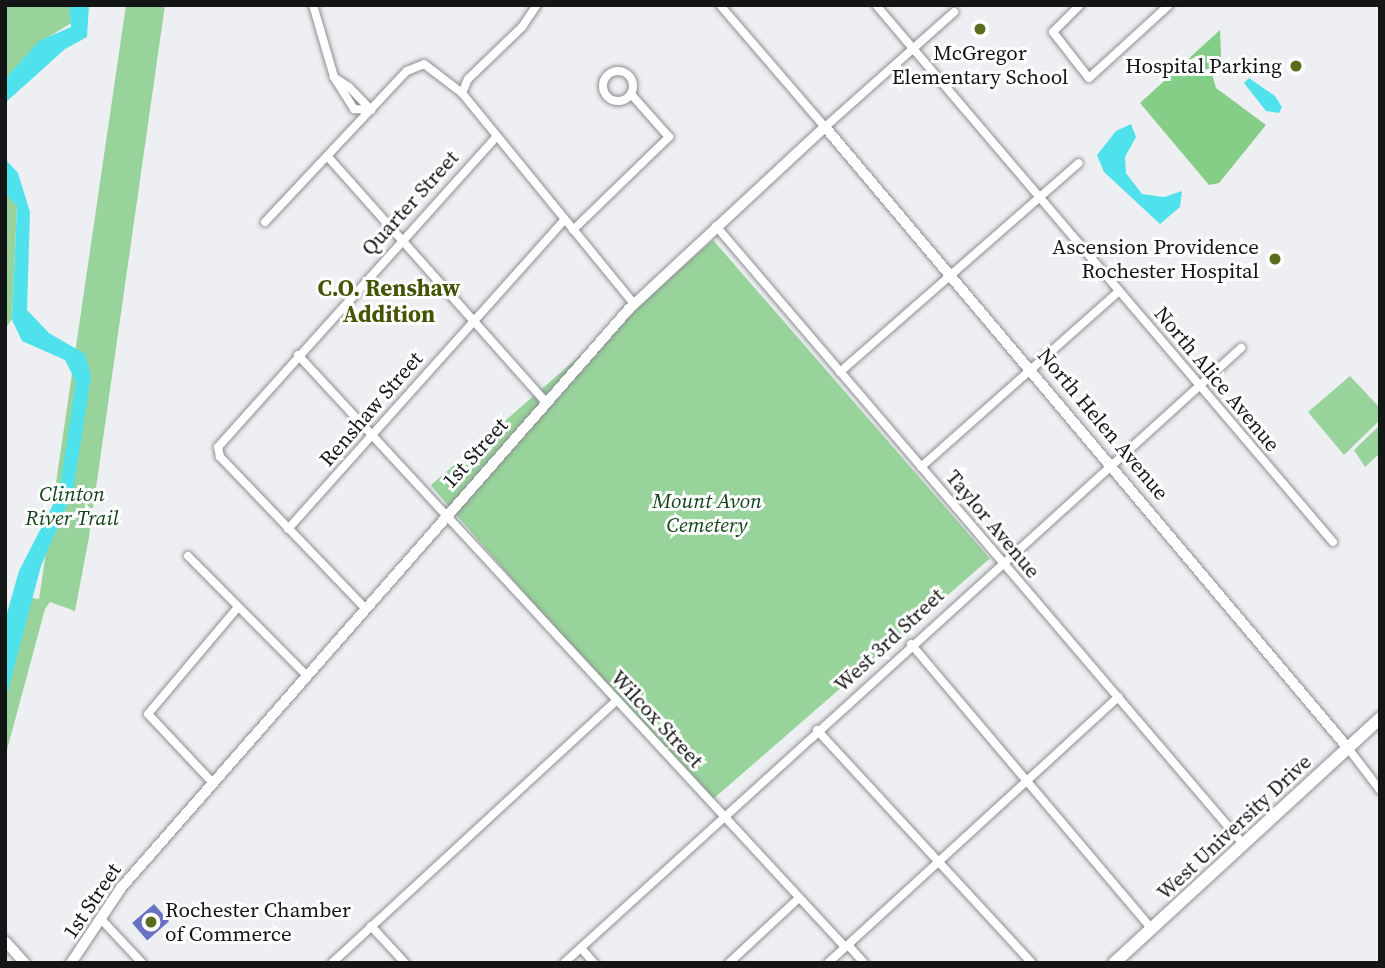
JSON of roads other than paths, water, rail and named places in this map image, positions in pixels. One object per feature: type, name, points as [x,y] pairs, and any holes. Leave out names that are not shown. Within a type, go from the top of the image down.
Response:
[{"type":"main road","name":"West University Drive","points":[[1114,963],[1380,718]]},
{"type":"street","points":[[313,5],[334,77],[371,110]]},
{"type":"street","points":[[462,93],[468,79],[522,27],[537,5]]},
{"type":"street","points":[[720,5],[825,127]]},
{"type":"street","name":"North Alice Avenue","points":[[876,5],[1333,542]]},
{"type":"street","points":[[1080,5],[1054,32],[1089,78],[1169,5]]},
{"type":"street","name":"1st Street","points":[[71,963],[100,918],[212,782],[363,606],[634,304],[912,47],[954,12]]},
{"type":"street","points":[[265,222],[329,158],[371,110],[419,64],[462,93],[495,138],[634,304]]},
{"type":"street","points":[[573,230],[669,137],[631,94]]},
{"type":"street","name":"North Helen Avenue","points":[[825,127],[1348,748]]},
{"type":"street","name":"Quarter Street","points":[[288,529],[217,452],[298,355],[495,138]]},
{"type":"street","points":[[329,158],[546,402]]},
{"type":"street","points":[[841,372],[950,273],[1079,163]]},
{"type":"street","name":"Renshaw Street","points":[[288,529],[564,220]]},
{"type":"street","name":"Taylor Avenue","points":[[716,226],[1243,844]]},
{"type":"street","points":[[921,467],[1119,291]]},
{"type":"street","name":"West 3rd Street","points":[[564,963],[1001,561],[1241,348]]},
{"type":"street","name":"Wilcox Street","points":[[298,355],[723,817],[864,963]]},
{"type":"street","points":[[288,529],[363,606]]},
{"type":"street","points":[[188,556],[305,674]]},
{"type":"street","points":[[212,782],[148,714],[239,607]]},
{"type":"street","points":[[911,644],[1152,929]]},
{"type":"street","points":[[828,963],[1118,697]]},
{"type":"street","points":[[332,963],[616,701]]},
{"type":"street","points":[[817,730],[1031,963]]},
{"type":"street","points":[[1348,748],[1380,790]]},
{"type":"street","points":[[729,963],[799,898]]},
{"type":"street","points":[[100,918],[142,963]]},
{"type":"street","points":[[371,926],[405,963]]},
{"type":"street","points":[[5,941],[25,963]]},
{"type":"street","points":[[580,948],[594,963]]},
{"type":"water","points":[[69,5],[89,5],[87,37],[65,49],[5,103],[5,79],[39,41],[71,27]]},
{"type":"water","points":[[1249,78],[1275,96],[1282,107],[1279,113],[1266,111],[1244,83]]},
{"type":"water","points":[[1131,124],[1136,137],[1125,157],[1126,173],[1142,194],[1164,197],[1182,191],[1180,207],[1160,224],[1104,172],[1097,155],[1116,131]]},
{"type":"water","points":[[5,159],[18,173],[30,212],[27,310],[49,333],[85,354],[91,377],[73,491],[41,566],[5,702],[7,613],[19,571],[59,493],[76,382],[65,360],[22,341],[12,320],[17,206],[5,193]]},
{"type":"place","name":"McGregor Elementary School","points":[[980,29]]},
{"type":"place","name":"Hospital Parking","points":[[1296,66]]},
{"type":"place","name":"Ascension Providence Rochester Hospital","points":[[1275,259]]},
{"type":"place","name":"Rochester Chamber of Commerce","points":[[151,922]]},
{"type":"district","name":"C.O. Renshaw Addition","points":[[389,301]]},
{"type":"park label","name":"Clinton River Trail","points":[[72,506]]},
{"type":"park label","name":"Mount Avon Cemetery","points":[[707,513]]}]
